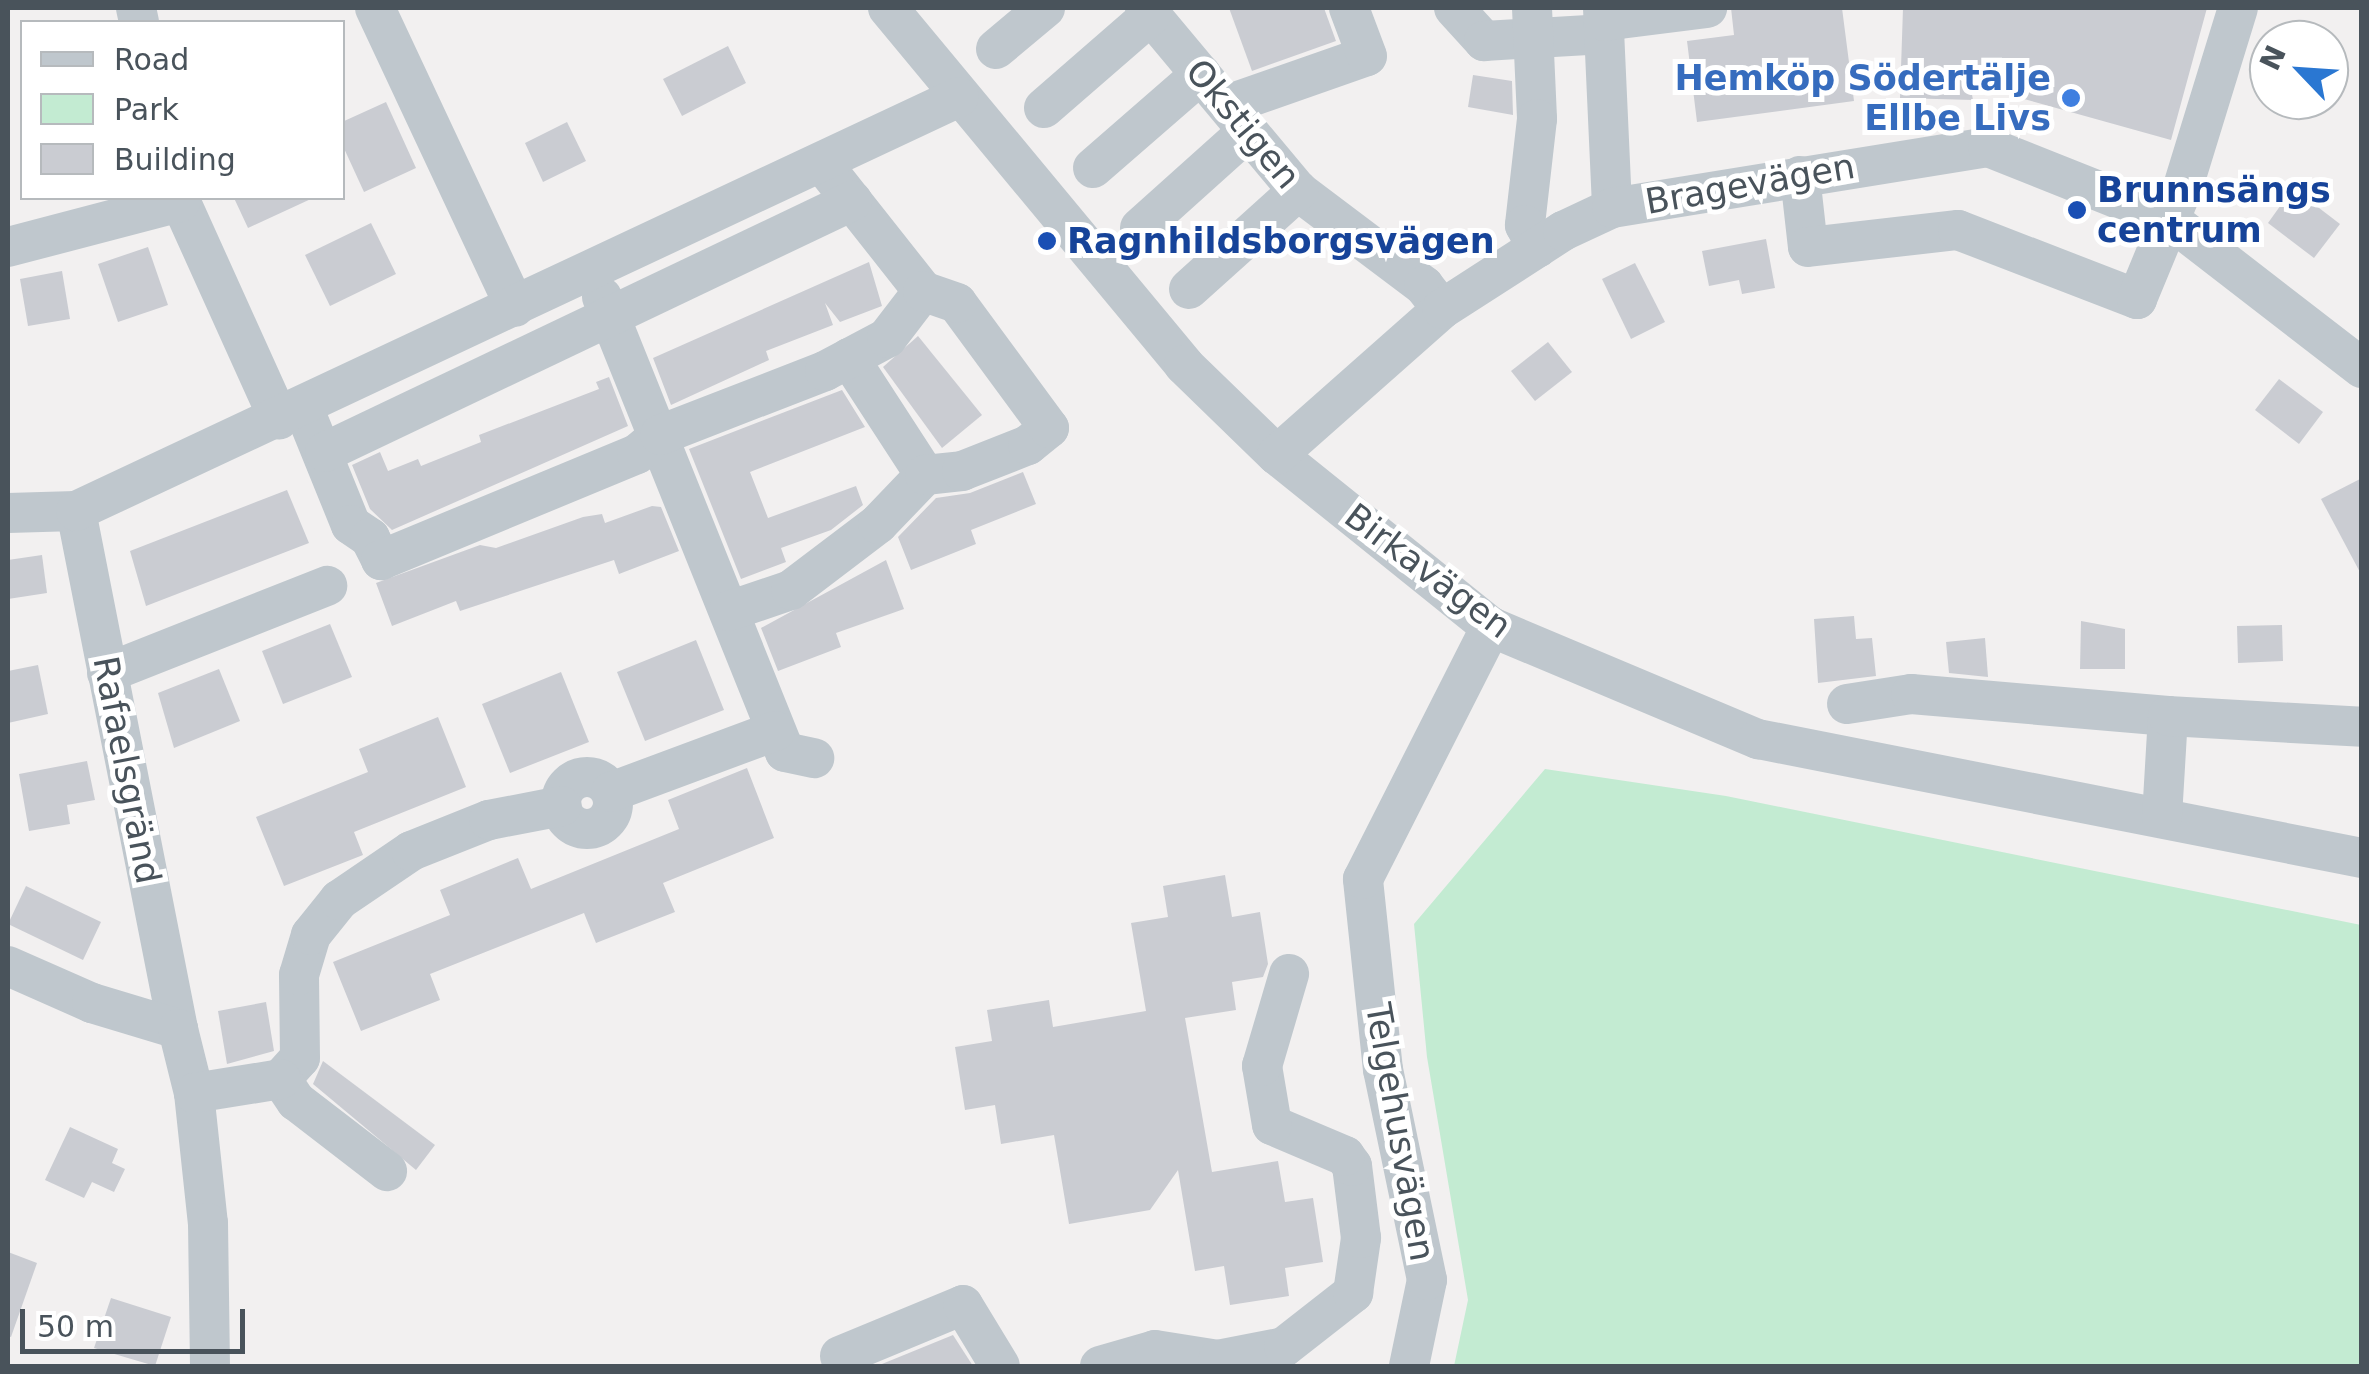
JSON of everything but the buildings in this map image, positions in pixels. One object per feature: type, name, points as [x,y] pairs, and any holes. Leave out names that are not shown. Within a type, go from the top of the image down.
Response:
[{"type":"street","points":[[375,8],[515,307]]},
{"type":"street","name":"Birkavägen","points":[[888,8],[1184,365],[1277,455],[1491,627],[1758,739],[2362,858]]},
{"type":"street","points":[[996,49],[1046,8]]},
{"type":"street","points":[[1140,228],[1238,118],[1367,56],[1350,8]]},
{"type":"street","points":[[1454,8],[1484,41],[1533,23],[1604,21],[1708,8]]},
{"type":"street","points":[[1800,176],[1808,247],[1958,230],[2137,299],[2169,220],[2238,8]]},
{"type":"street","points":[[1044,108],[1148,11]]},
{"type":"street","name":"Okstigen","points":[[1148,11],[1298,191],[1424,286],[1442,309]]},
{"type":"street","points":[[1604,21],[1612,208]]},
{"type":"street","points":[[1533,23],[1538,119],[1525,224],[1538,248]]},
{"type":"street","points":[[1093,168],[1201,74]]},
{"type":"street","points":[[8,512],[76,511],[959,97]]},
{"type":"street","name":"Bragevägen","points":[[1277,455],[1442,309],[1538,248],[1612,208],[1988,147],[2169,220],[2362,368]]},
{"type":"street","points":[[728,611],[792,590],[878,524],[925,475],[962,471],[1028,444],[1050,428],[956,302],[923,291],[821,162]]},
{"type":"street","points":[[1189,290],[1298,191]]},
{"type":"street","points":[[8,247],[180,200],[291,413],[324,452],[351,525],[370,538],[381,560],[637,454],[660,435],[848,358],[887,338],[923,291]]},
{"type":"street","points":[[324,452],[611,319],[852,201]]},
{"type":"street","points":[[591,270],[785,752],[814,758]]},
{"type":"street","points":[[848,358],[925,475]]},
{"type":"street","name":"Rafaelsgränd","points":[[76,511],[194,1094],[208,1223],[210,1366]]},
{"type":"street","points":[[107,673],[327,586]]},
{"type":"street","name":"Telgehusvägen","points":[[1409,1366],[1427,1280],[1383,1070],[1362,880],[1491,627]]},
{"type":"street","points":[[1847,704],[1911,694],[2168,716],[2362,727]]},
{"type":"street","points":[[2162,818],[2168,716]]},
{"type":"street","points":[[194,1094],[282,1079],[300,1058],[299,976],[311,935],[339,900],[411,851],[490,820],[562,806],[562,792],[578,778],[598,778],[611,792],[775,730]]},
{"type":"street","points":[[8,966],[92,1003],[178,1029]]},
{"type":"street","points":[[1100,1366],[1156,1350],[1218,1360],[1284,1347],[1353,1292],[1361,1238],[1352,1166],[1345,1156],[1272,1126],[1262,1066],[1289,974]]},
{"type":"street","points":[[282,1079],[296,1101],[387,1170]]},
{"type":"street","points":[[840,1356],[962,1305],[1000,1366]]},
{"type":"green space","points":[[1545,769],[1726,796],[2361,925],[2361,1366],[1454,1366],[1468,1300],[1427,1057],[1414,924]]},
{"type":"place","name":"Hemköp Södertälje Ellbe Livs","points":[[2071,98]]},
{"type":"place","name":"Brunnsängs centrum","points":[[2077,210]]},
{"type":"place","name":"Ragnhildsborgsvägen","points":[[1047,241]]}]
